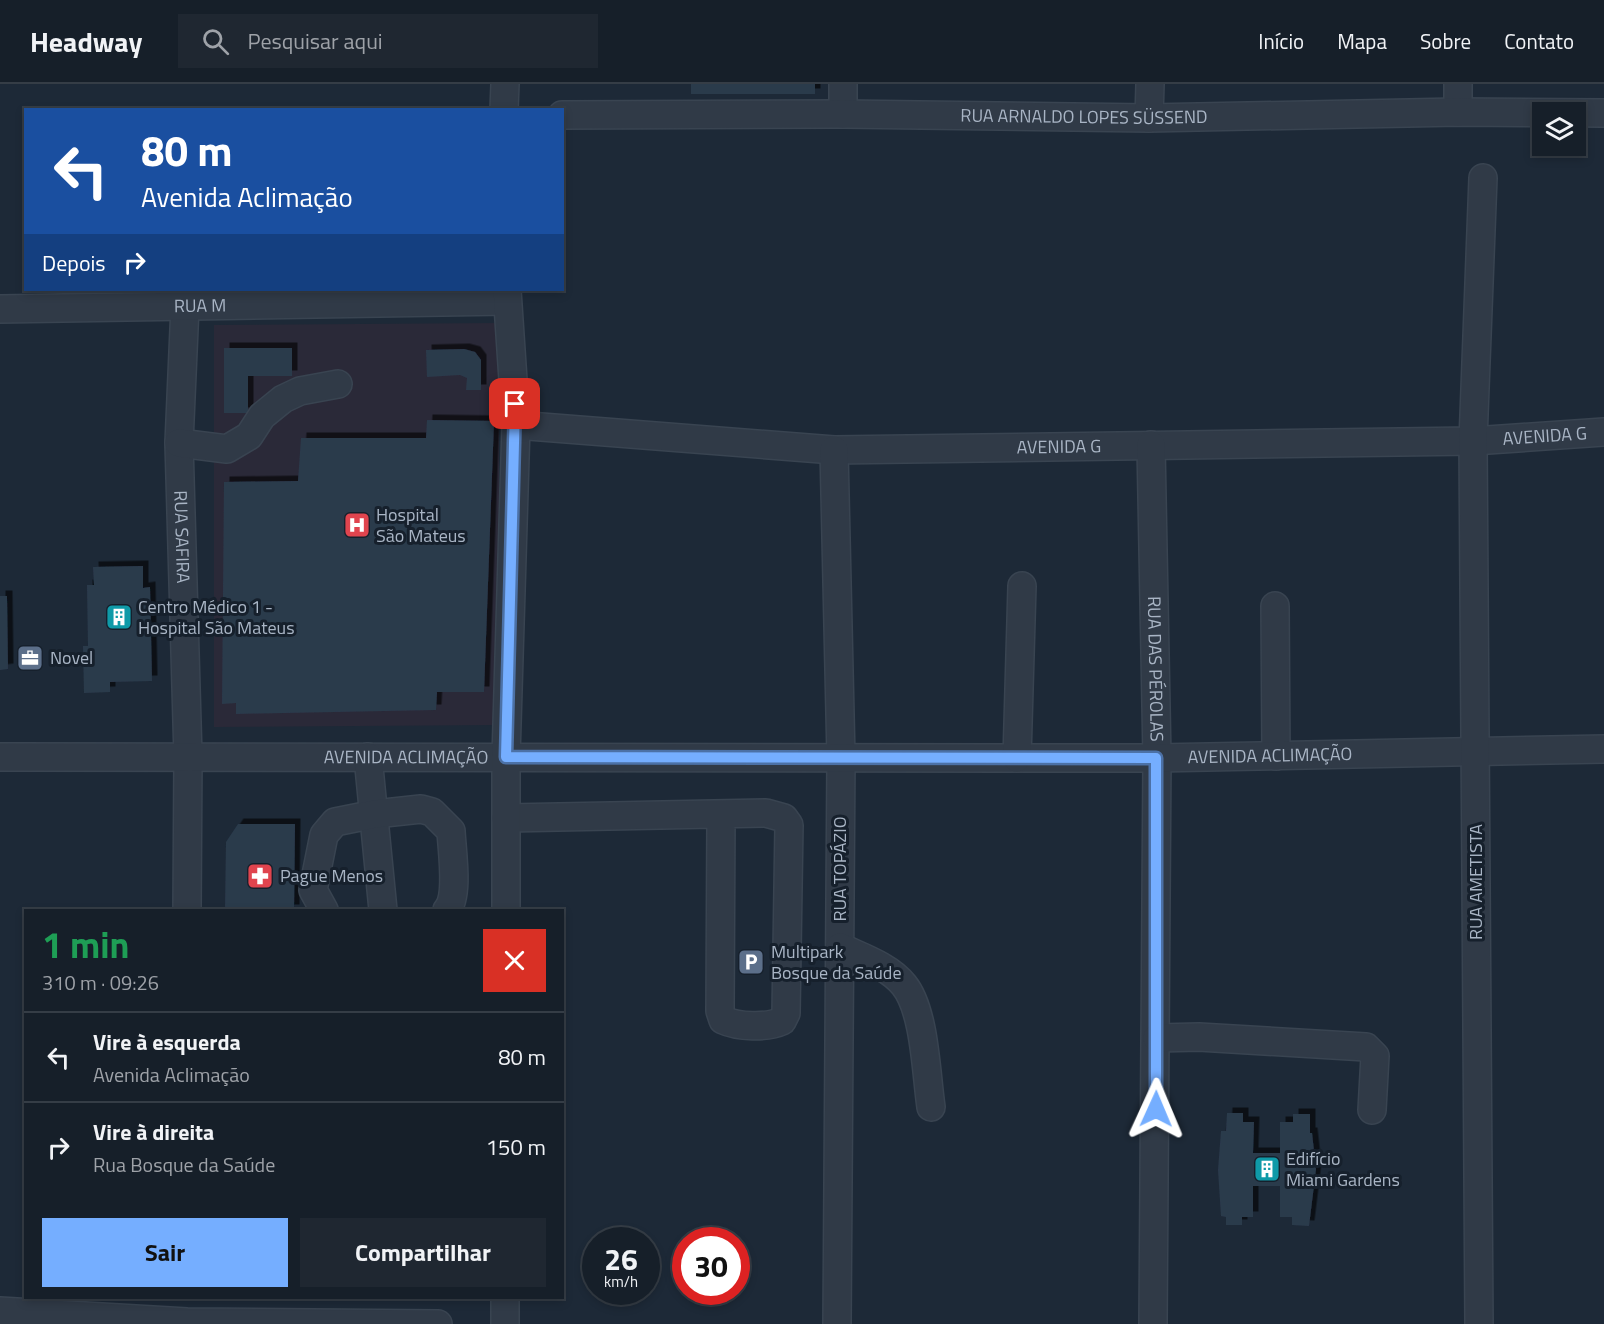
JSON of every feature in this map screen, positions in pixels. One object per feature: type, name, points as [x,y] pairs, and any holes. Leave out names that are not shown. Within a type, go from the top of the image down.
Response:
[{"type":"street","points":[[504,108],[505,84]]},
{"type":"street","points":[[843,84],[843,114]]},
{"type":"street","points":[[1149,118],[1150,84]]},
{"type":"street","points":[[1458,84],[1458,112]]},
{"type":"street","name":"RUA ARNALDO LOPES SÜSSEND","points":[[564,115],[843,114],[1149,118],[1458,112],[1604,113]]},
{"type":"street","name":"RUA AMETISTA","points":[[1479,1324],[1473,441],[1483,178]]},
{"type":"street","points":[[506,909],[506,757],[516,425],[507,295]]},
{"type":"street","name":"RUA M","points":[[0,309],[185,306],[507,295]]},
{"type":"street","name":"RUA SAFIRA","points":[[185,306],[179,442],[188,757],[187,909]]},
{"type":"street","points":[[179,442],[227,449],[249,436],[262,416],[283,399],[300,391],[338,384]]},
{"type":"street","name":"AVENIDA G","points":[[516,425],[834,450],[1473,441],[1604,432]]},
{"type":"street","name":"RUA DAS PÉROLAS","points":[[1151,445],[1156,758],[1157,1038],[1153,1324]]},
{"type":"street","name":"RUA TOPÁZIO","points":[[834,450],[841,758],[837,1324]]},
{"type":"street","points":[[1017,758],[1022,586]]},
{"type":"street","points":[[1275,606],[1276,756]]},
{"type":"street","name":"AVENIDA ACLIMAÇÃO","points":[[0,757],[1156,758],[1474,753],[1604,748]]},
{"type":"street","points":[[368,757],[383,909]]},
{"type":"street","points":[[323,909],[313,890],[324,835],[335,822],[375,814],[421,809],[432,813],[451,831],[453,904],[448,909]]},
{"type":"street","points":[[506,818],[721,816],[766,813],[784,818],[789,825],[786,1013],[782,1021],[774,1025],[730,1023],[723,1020],[720,1011],[721,816]]},
{"type":"street","points":[[840,947],[886,969],[904,985],[917,1012],[931,1107]]},
{"type":"street","points":[[1157,1038],[1200,1037],[1366,1047],[1375,1056],[1372,1110]]},
{"type":"street","points":[[505,1299],[505,1324]]},
{"type":"street","points":[[0,1311],[438,1324]]},
{"type":"shaded area","name":"Hospital São Mateus","points":[[499,323],[499,725],[214,727],[214,325]]},
{"type":"building","points":[[691,84],[815,84],[815,94],[691,94]]},
{"type":"building","points":[[224,348],[292,348],[292,376],[248,376],[248,413],[224,413]]},
{"type":"building","points":[[464,349],[475,352],[481,360],[481,390],[466,390],[467,378],[460,375],[427,377],[426,350]]},
{"type":"building","name":"Hospital São Mateus","points":[[427,420],[494,421],[484,692],[437,692],[436,710],[236,714],[236,703],[222,704],[224,482],[298,481],[301,438],[426,438]]},
{"type":"building","name":"Centro Médico 1 - Hospital São Mateus","points":[[143,566],[143,588],[150,587],[152,681],[110,682],[110,692],[84,693],[83,646],[88,646],[87,585],[94,585],[93,567]]},
{"type":"building","points":[[0,596],[7,596],[8,669],[0,670]]},
{"type":"building","name":"Pague Menos","points":[[238,824],[295,824],[294,909],[225,909],[226,842]]},
{"type":"building","name":"Edifício Miami Gardens","points":[[1227,1113],[1243,1113],[1243,1122],[1254,1122],[1253,1153],[1280,1153],[1280,1122],[1293,1122],[1293,1114],[1310,1114],[1310,1133],[1312,1133],[1316,1169],[1309,1226],[1292,1225],[1292,1217],[1280,1217],[1280,1186],[1253,1186],[1253,1217],[1242,1217],[1242,1225],[1226,1225],[1226,1217],[1221,1216],[1218,1170],[1221,1131],[1226,1131]]},
{"type":"place","name":"Hospital São Mateus","points":[[357,525]]},
{"type":"place","name":"Centro Médico 1 - Hospital São Mateus","points":[[119,617]]},
{"type":"place","name":"Novel","points":[[30,658]]},
{"type":"place","name":"Pague Menos","points":[[260,876]]},
{"type":"place","name":"Multipark Bosque da Saúde","points":[[751,962]]},
{"type":"place","name":"Edifício Miami Gardens","points":[[1267,1169]]},
{"type":"route","points":[[515,404],[506,757],[1156,758],[1156,1109]]}]
